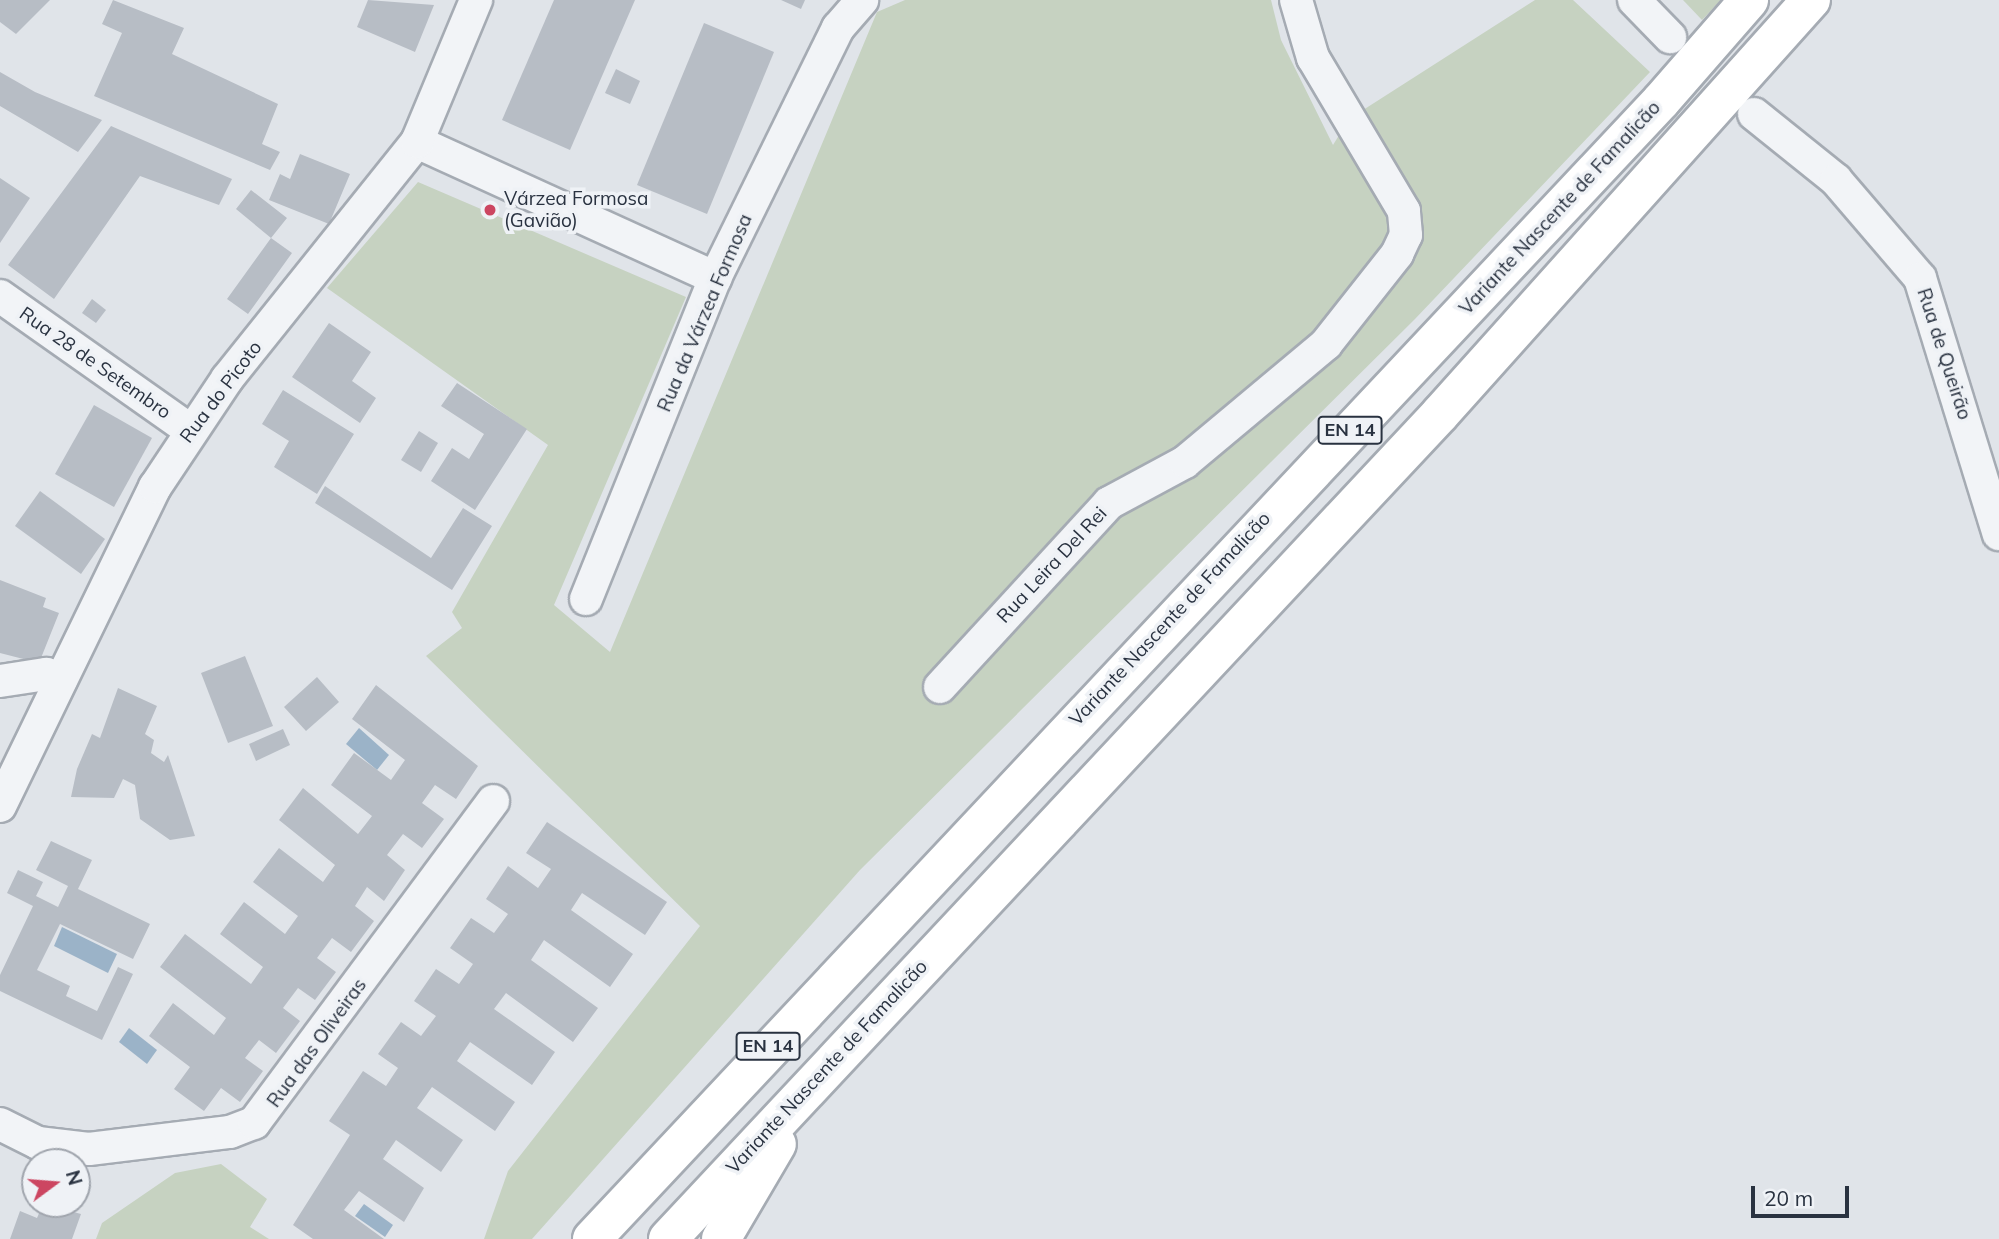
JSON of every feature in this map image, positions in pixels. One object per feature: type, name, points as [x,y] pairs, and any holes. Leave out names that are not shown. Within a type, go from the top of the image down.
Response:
[{"type":"highway","name":"Variante Nascente de Famalicão","points":[[592,1239],[1661,101],[1749,0]]},
{"type":"highway","name":"Variante Nascente de Famalicão","points":[[668,1239],[1440,414],[1811,0]]},
{"type":"highway","points":[[721,1239],[818,1076]]},
{"type":"street","name":"Rua do Picoto","points":[[0,806],[103,587],[190,430],[417,142],[476,0]]},
{"type":"street","name":"Rua da Várzea Formosa","points":[[586,599],[715,278],[838,28],[862,0]]},
{"type":"street","name":"Rua Leira Del Rei","points":[[940,687],[1109,503],[1185,462],[1326,344],[1396,254],[1406,235],[1404,211],[1313,58],[1296,0]]},
{"type":"street","points":[[1634,0],[1670,37]]},
{"type":"street","name":"Rua de Queirão","points":[[1754,114],[1836,180],[1920,278],[1999,534]]},
{"type":"street","points":[[417,142],[715,278]]},
{"type":"street","name":"Rua 28 de Setembro","points":[[0,296],[190,430]]},
{"type":"street","points":[[0,681],[46,674],[61,679]]},
{"type":"street","name":"Rua das Oliveiras","points":[[0,1124],[59,1149],[230,1132],[259,1119],[493,801]]},
{"type":"green space","points":[[905,0],[1271,0],[1281,40],[1333,145],[1349,119],[1535,0],[1573,0],[1650,72],[1415,319],[860,870],[532,1239],[484,1239],[508,1171],[700,926],[426,656],[462,628],[452,612],[548,445],[327,288],[418,182],[686,297],[554,605],[610,652],[877,12]]},
{"type":"green space","points":[[1683,0],[1721,0],[1702,20]]},
{"type":"green space","points":[[221,1164],[267,1199],[250,1227],[269,1239],[96,1239],[102,1223],[175,1173]]},
{"type":"water","points":[[359,728],[389,755],[377,770],[346,744]]},
{"type":"water","points":[[62,927],[117,954],[108,973],[54,946]]},
{"type":"water","points":[[129,1028],[157,1050],[147,1064],[119,1042]]},
{"type":"water","points":[[364,1204],[393,1225],[385,1237],[355,1216]]},
{"type":"building","points":[[0,0],[50,0],[16,34],[0,22]]},
{"type":"building","points":[[113,0],[184,28],[172,54],[278,104],[262,144],[280,152],[270,170],[94,96],[122,33],[102,24]]},
{"type":"building","points":[[368,0],[434,5],[415,52],[357,27]]},
{"type":"building","points":[[554,0],[635,0],[570,150],[502,120]]},
{"type":"building","points":[[781,0],[805,0],[801,9]]},
{"type":"building","points":[[704,23],[774,52],[707,214],[637,185]]},
{"type":"building","points":[[616,69],[640,81],[630,104],[605,93]]},
{"type":"building","points":[[0,72],[35,92],[102,120],[78,152],[0,106]]},
{"type":"building","points":[[111,126],[232,179],[219,205],[140,176],[54,299],[8,265]]},
{"type":"building","points":[[300,154],[350,174],[329,224],[269,200],[280,174],[290,179]]},
{"type":"building","points":[[0,178],[30,198],[0,243]]},
{"type":"building","points":[[251,190],[287,218],[271,238],[236,209]]},
{"type":"building","points":[[271,238],[292,253],[248,314],[227,299]]},
{"type":"building","points":[[92,299],[106,310],[96,323],[82,313]]},
{"type":"building","points":[[329,323],[371,352],[352,381],[376,398],[360,423],[292,377]]},
{"type":"building","points":[[457,383],[527,429],[475,510],[431,481],[452,448],[469,459],[484,434],[441,406]]},
{"type":"building","points":[[283,390],[354,434],[317,494],[274,467],[289,441],[262,424]]},
{"type":"building","points":[[94,405],[152,438],[114,507],[55,474]]},
{"type":"building","points":[[419,431],[438,443],[421,472],[401,460]]},
{"type":"building","points":[[325,486],[431,558],[463,508],[492,526],[452,590],[315,503]]},
{"type":"building","points":[[40,491],[105,539],[81,574],[15,526]]},
{"type":"building","points":[[0,580],[46,598],[43,607],[59,613],[39,663],[0,653]]},
{"type":"building","points":[[245,656],[273,726],[228,743],[201,673]]},
{"type":"building","points":[[317,677],[339,702],[306,731],[284,707]]},
{"type":"building","points":[[376,685],[478,766],[456,799],[435,785],[422,803],[444,819],[422,848],[403,834],[387,855],[405,870],[384,901],[367,887],[355,906],[374,921],[351,952],[332,938],[317,958],[336,972],[315,1000],[298,988],[283,1008],[300,1021],[276,1053],[259,1040],[245,1058],[263,1071],[240,1102],[221,1088],[204,1111],[174,1089],[190,1067],[149,1036],[173,1003],[214,1035],[226,1018],[160,967],[185,934],[251,984],[263,967],[220,934],[244,902],[285,934],[298,916],[253,882],[279,848],[323,882],[335,865],[279,820],[303,788],[358,834],[372,816],[331,785],[354,753],[391,780],[405,760],[352,719]]},
{"type":"building","points":[[118,688],[157,706],[145,734],[154,740],[151,753],[164,762],[168,755],[195,836],[170,840],[140,819],[135,785],[123,779],[114,798],[71,797],[77,769],[92,734],[100,738]]},
{"type":"building","points":[[283,729],[290,745],[256,761],[249,744]]},
{"type":"building","points":[[547,822],[667,902],[645,935],[582,893],[571,910],[633,954],[610,987],[544,940],[531,960],[598,1008],[573,1042],[506,993],[494,1009],[555,1052],[532,1085],[470,1042],[457,1061],[515,1102],[495,1131],[432,1087],[417,1108],[463,1140],[441,1172],[396,1140],[383,1159],[424,1188],[404,1222],[359,1191],[344,1210],[384,1239],[313,1239],[293,1225],[350,1135],[329,1121],[363,1071],[386,1086],[398,1068],[378,1054],[401,1022],[421,1036],[436,1016],[414,1001],[436,969],[459,984],[473,964],[450,948],[471,918],[494,933],[508,914],[486,899],[508,866],[538,888],[551,869],[526,853]]},
{"type":"building","points":[[51,841],[92,860],[78,889],[150,924],[133,959],[60,924],[37,970],[70,986],[66,996],[97,1011],[118,967],[133,974],[102,1040],[0,991],[0,975],[33,906],[7,893],[18,870],[43,882],[36,896],[58,907],[68,886],[36,870]]},
{"type":"building","points":[[20,1211],[21,1218],[80,1218],[72,1239],[10,1239]]},
{"type":"place","name":"Várzea Formosa (Gavião)","points":[[490,210]]}]
